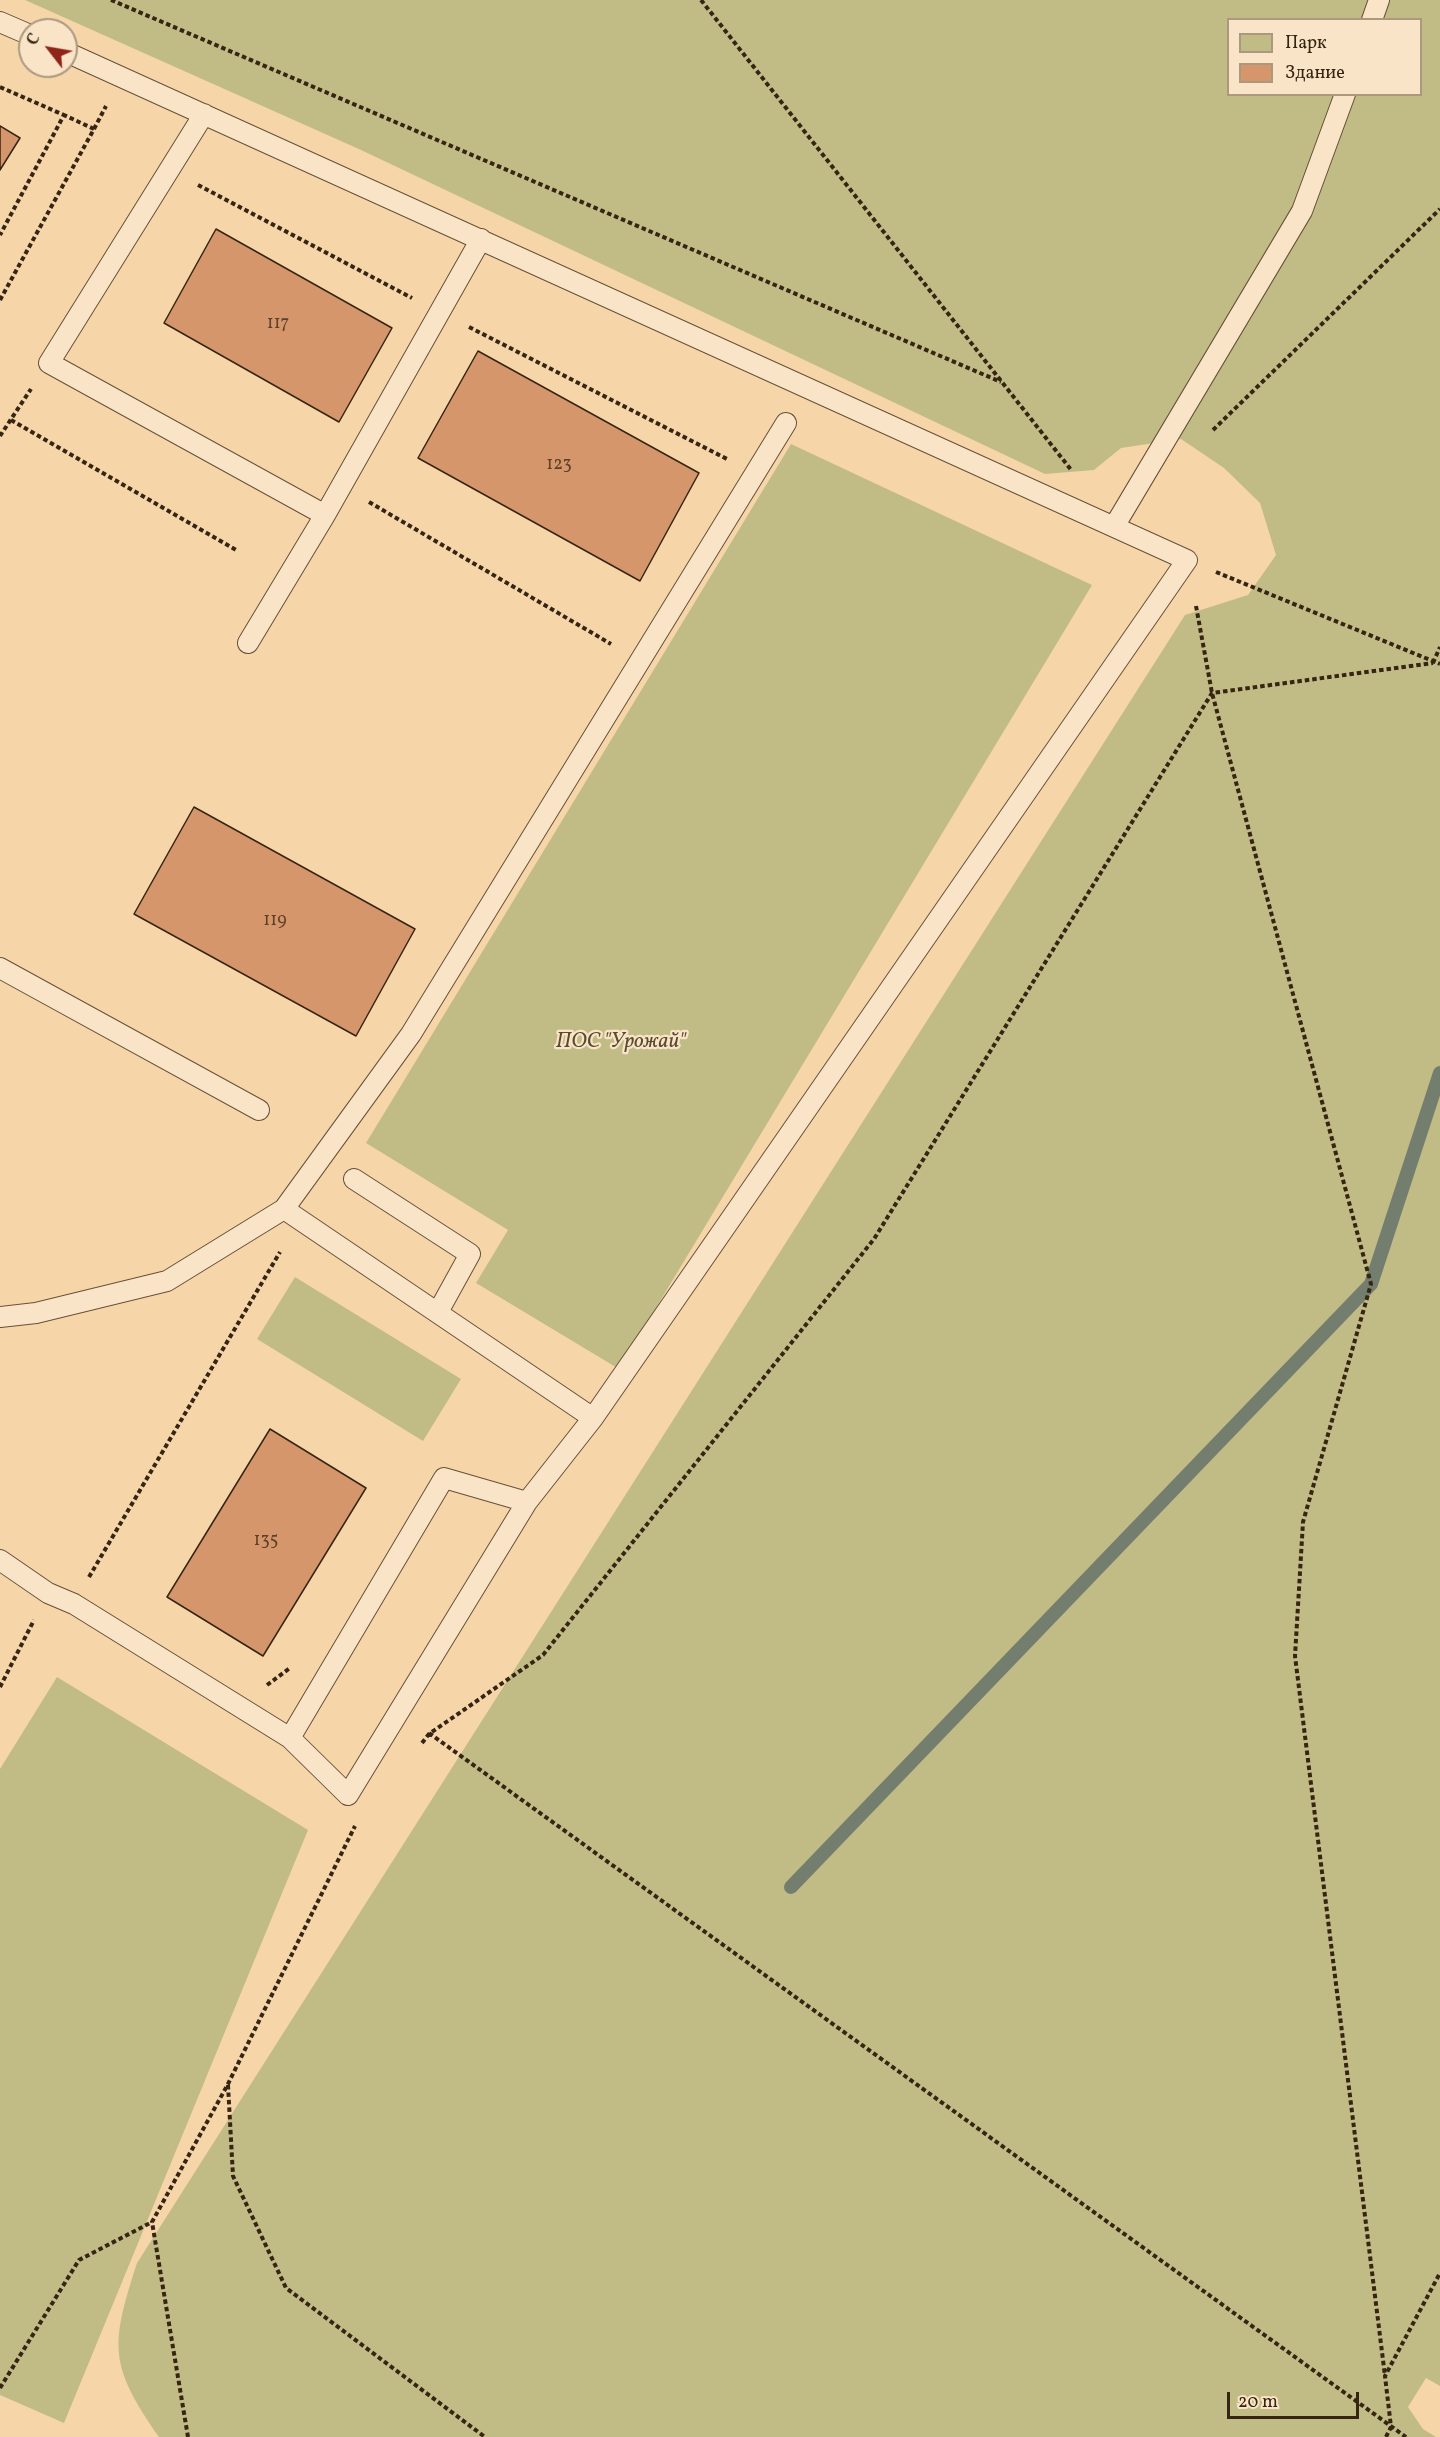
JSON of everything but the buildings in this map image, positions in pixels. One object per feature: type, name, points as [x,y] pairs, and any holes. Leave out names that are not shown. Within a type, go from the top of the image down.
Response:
[{"type":"lane","points":[[1373,18],[1379,0]]},
{"type":"lane","points":[[0,22],[18,30]]},
{"type":"lane","points":[[0,1560],[48,1593],[74,1604],[290,1738],[348,1795],[527,1502],[593,1418],[1187,560],[1115,525],[78,57]]},
{"type":"lane","points":[[1115,525],[1302,211],[1344,96]]},
{"type":"lane","points":[[204,114],[49,363],[325,515]]},
{"type":"lane","points":[[248,643],[325,515],[481,239]]},
{"type":"lane","points":[[0,1317],[36,1313],[167,1281],[292,1214],[411,1034],[786,423]]},
{"type":"lane","points":[[0,968],[259,1110]]},
{"type":"lane","points":[[354,1179],[470,1254],[438,1311]]},
{"type":"lane","points":[[292,1214],[593,1418]]},
{"type":"lane","points":[[290,1738],[444,1478],[527,1502]]},
{"type":"path","points":[[111,0],[1003,383]]},
{"type":"path","points":[[701,0],[1073,472]]},
{"type":"path","points":[[0,87],[94,129],[0,300]]},
{"type":"path","points":[[0,235],[64,115]]},
{"type":"path","points":[[1209,434],[1440,209]]},
{"type":"path","points":[[0,436],[49,363]]},
{"type":"path","points":[[10,420],[236,550]]},
{"type":"path","points":[[1187,560],[1440,664]]},
{"type":"path","points":[[1187,560],[1212,693],[1371,1284],[1303,1522],[1295,1656],[1391,2427],[1386,2437]]},
{"type":"path","points":[[1433,663],[1440,647]]},
{"type":"path","points":[[1212,693],[1433,663]]},
{"type":"path","points":[[415,1752],[429,1734],[543,1655],[874,1239],[1212,693]]},
{"type":"path","points":[[74,1604],[292,1214]]},
{"type":"path","points":[[0,1686],[48,1593]]},
{"type":"path","points":[[258,1685],[267,1686],[288,1672],[294,1662]]},
{"type":"path","points":[[429,1734],[1406,2437]]},
{"type":"path","points":[[0,2388],[79,2260],[152,2222],[228,2084],[357,1823]]},
{"type":"path","points":[[228,2084],[233,2176],[286,2288],[485,2437]]},
{"type":"path","points":[[152,2222],[188,2437]]},
{"type":"path","points":[[1385,2376],[1440,2273]]},
{"type":"green space","points":[[25,0],[1440,0],[1440,2386],[1426,2378],[1408,2407],[1423,2429],[1436,2437],[159,2437],[131,2391],[119,2354],[122,2315],[137,2263],[1185,615],[1248,595],[1276,555],[1260,503],[1224,468],[1181,439],[1121,448],[1094,470],[1045,474],[361,150],[78,24],[78,18],[65,18]]},
{"type":"green space","name":"ПОС \"Урожай\"","points":[[791,444],[1092,585],[619,1369],[476,1283],[508,1230],[366,1143]]},
{"type":"green space","points":[[295,1277],[461,1379],[423,1441],[257,1339]]},
{"type":"green space","points":[[57,1677],[308,1830],[64,2423],[0,2395],[0,1769]]},
{"type":"waterway","points":[[791,1887],[1371,1284],[1440,1073]]}]
